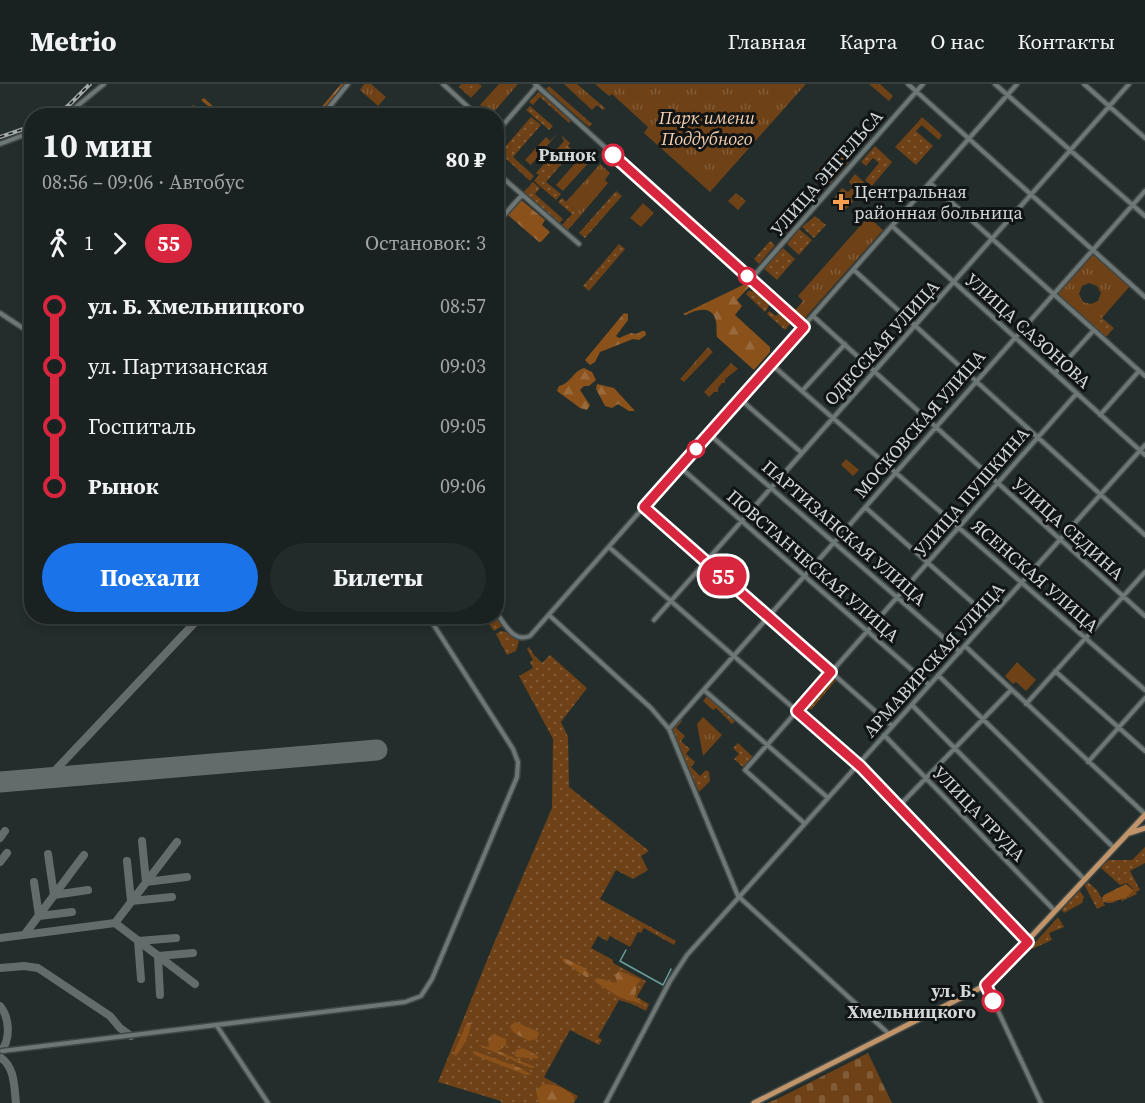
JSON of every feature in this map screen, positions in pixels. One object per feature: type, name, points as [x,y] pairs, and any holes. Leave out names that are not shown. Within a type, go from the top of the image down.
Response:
[{"type":"main road","points":[[1126,835],[1145,828],[1141,823],[1144,816]]},
{"type":"main road","points":[[754,1103],[986,985],[1144,816]]},
{"type":"street","points":[[75,108],[104,84]]},
{"type":"street","points":[[328,108],[348,84]]},
{"type":"street","points":[[443,84],[469,108]]},
{"type":"street","points":[[908,84],[1145,297]]},
{"type":"street","name":"УЛИЦА ЭНГЕЛЬСА","points":[[751,279],[922,84]]},
{"type":"street","points":[[995,84],[1145,216]]},
{"type":"street","points":[[504,623],[511,632],[523,638],[531,636],[1017,84]]},
{"type":"street","points":[[1084,84],[1145,138]]},
{"type":"street","name":"ОДЕССКАЯ УЛИЦА","points":[[654,620],[1129,84]]},
{"type":"street","points":[[504,124],[536,85],[804,327]]},
{"type":"street","points":[[0,144],[24,135]]},
{"type":"street","points":[[504,179],[579,244]]},
{"type":"street","points":[[930,183],[1145,376]]},
{"type":"street","name":"МОСКОВСКАЯ УЛИЦА","points":[[669,729],[1145,190]]},
{"type":"street","points":[[504,215],[522,195]]},
{"type":"street","name":"УЛИЦА САЗОНОВА","points":[[892,226],[1145,455]]},
{"type":"street","points":[[854,270],[1145,535]]},
{"type":"street","points":[[0,313],[24,329]]},
{"type":"street","name":"УЛИЦА СЕДИНА","points":[[813,315],[1145,616]]},
{"type":"street","points":[[1055,374],[1094,330]]},
{"type":"street","points":[[802,391],[845,344]]},
{"type":"street","name":"ЯСЕНСКАЯ УЛИЦА","points":[[771,364],[1145,690]]},
{"type":"street","points":[[1100,415],[1139,371]]},
{"type":"street","name":"УЛИЦА ПУШКИНА","points":[[804,823],[745,770],[1077,393]]},
{"type":"street","points":[[740,399],[802,453]]},
{"type":"street","name":"ПАРТИЗАНСКАЯ УЛИЦА","points":[[709,434],[960,652]]},
{"type":"street","name":"АРМАВИРСКАЯ УЛИЦА","points":[[606,1103],[676,969],[738,896],[1145,445]]},
{"type":"street","name":"ПОВСТАНЧЕСКАЯ УЛИЦА","points":[[680,467],[929,685]]},
{"type":"street","points":[[644,507],[892,726]]},
{"type":"street","points":[[865,507],[990,618]]},
{"type":"street","points":[[609,547],[857,764],[1028,942]]},
{"type":"street","points":[[1026,704],[1145,572]]},
{"type":"street","points":[[549,615],[651,708],[669,729],[738,896],[890,1034]]},
{"type":"street","points":[[2,1052],[410,1001],[421,996],[432,979],[517,777],[519,766],[513,749],[433,624]]},
{"type":"street","points":[[965,646],[1144,816]]},
{"type":"street","points":[[1055,671],[1145,751]]},
{"type":"street","points":[[938,675],[1114,848]]},
{"type":"street","points":[[704,690],[827,797]]},
{"type":"street","points":[[899,806],[1011,690]]},
{"type":"street","points":[[1088,762],[1145,698]]},
{"type":"street","points":[[912,705],[1085,880]]},
{"type":"street","name":"УЛИЦА ТРУДА","points":[[884,735],[1056,912]]},
{"type":"street","points":[[986,985],[1041,1103]]},
{"type":"street","points":[[217,1026],[268,1103]]},
{"type":"green space","points":[[341,84],[346,84],[325,108],[321,108]]},
{"type":"green space","points":[[364,84],[371,84],[386,97],[378,106],[360,90]]},
{"type":"green space","points":[[461,84],[482,86],[471,98],[459,87]]},
{"type":"green space","points":[[499,84],[518,84],[497,108],[483,108],[480,105]]},
{"type":"green space","points":[[564,84],[577,84],[605,108],[603,110],[597,105],[592,110]]},
{"type":"green space","name":"Парк имени Поддубного","points":[[595,84],[806,84],[710,192],[644,133],[648,127],[612,94],[609,96]]},
{"type":"green space","points":[[869,84],[880,84],[893,96],[889,101]]},
{"type":"green space","points":[[549,86],[592,124],[589,127],[546,89]]},
{"type":"green space","points":[[539,92],[571,121],[569,123],[540,97],[533,105],[529,102]]},
{"type":"green space","points":[[204,98],[215,108],[206,108],[208,106],[201,100]]},
{"type":"green space","points":[[530,106],[553,126],[549,130],[526,110]]},
{"type":"green space","points":[[531,117],[541,125],[513,157],[534,176],[530,181],[504,157],[504,148]]},
{"type":"green space","points":[[922,117],[942,135],[939,140],[918,122]]},
{"type":"green space","points":[[918,122],[922,125],[916,131],[933,146],[916,165],[895,147]]},
{"type":"green space","points":[[558,133],[531,165],[525,160],[546,137],[550,141]]},
{"type":"green space","points":[[561,135],[578,155],[576,157],[571,153],[546,182],[561,194],[556,200],[534,181],[539,175],[536,173],[564,141]]},
{"type":"green space","points":[[875,146],[892,162],[872,186],[865,180],[879,163],[873,158],[866,166],[861,162]]},
{"type":"green space","points":[[841,149],[849,162],[829,185],[815,173],[835,150]]},
{"type":"green space","points":[[585,152],[593,158],[563,191],[556,185]]},
{"type":"green space","points":[[600,164],[610,173],[605,180],[608,183],[581,215],[566,202]]},
{"type":"green space","points":[[855,174],[868,186],[846,209],[836,201],[835,197],[842,188],[848,192],[853,187],[849,182]]},
{"type":"green space","points":[[533,182],[540,188],[535,194],[563,219],[559,224],[523,193]]},
{"type":"green space","points":[[616,191],[622,196],[585,238],[579,233]]},
{"type":"green space","points":[[736,193],[746,201],[738,210],[728,201]]},
{"type":"green space","points":[[562,198],[581,215],[567,231],[561,226],[572,214],[558,202]]},
{"type":"green space","points":[[520,199],[545,220],[542,225],[550,232],[541,242],[507,214]]},
{"type":"green space","points":[[643,203],[654,213],[641,227],[630,218]]},
{"type":"green space","points":[[815,216],[826,225],[814,238],[802,227]]},
{"type":"green space","points":[[868,217],[883,230],[803,320],[793,313],[803,301],[798,296]]},
{"type":"green space","points":[[799,229],[812,240],[799,255],[787,244]]},
{"type":"green space","points":[[770,241],[775,245],[759,264],[754,259]]},
{"type":"green space","points":[[619,244],[625,249],[589,291],[583,286]]},
{"type":"green space","points":[[779,248],[781,250],[783,248],[795,259],[777,280],[762,267]]},
{"type":"green space","points":[[1092,252],[1130,286],[1094,327],[1056,293]],"holes":[[[1089,283],[1097,286],[1101,293],[1098,301],[1091,304],[1083,302],[1079,294],[1082,286]]]},
{"type":"green space","points":[[747,283],[750,286],[737,300],[742,306],[735,315],[770,347],[770,352],[754,370],[717,337],[716,321],[711,312],[704,310],[683,314]]},
{"type":"green space","points":[[754,289],[770,304],[765,312],[746,294]]},
{"type":"green space","points":[[769,311],[776,316],[780,312],[791,323],[785,330],[767,314]]},
{"type":"green space","points":[[624,313],[628,314],[628,320],[616,336],[619,338],[642,331],[645,331],[646,335],[639,340],[633,339],[600,352],[595,362],[590,365],[585,360]]},
{"type":"green space","points":[[1102,318],[1114,328],[1106,337],[1094,327]]},
{"type":"green space","points":[[708,347],[713,352],[684,382],[680,379]]},
{"type":"green space","points":[[731,363],[738,369],[725,379],[725,383],[718,388],[718,392],[714,392],[709,397],[704,392]]},
{"type":"green space","points":[[584,368],[592,372],[596,380],[580,390],[590,405],[587,410],[580,408],[557,391],[559,386]]},
{"type":"green space","points":[[597,384],[614,388],[635,411],[629,411],[618,404],[612,408],[605,406],[596,389]]},
{"type":"green space","points":[[846,459],[859,470],[853,476],[841,465]]},
{"type":"green space","points":[[489,624],[503,624],[502,626],[494,631]]},
{"type":"green space","points":[[501,631],[507,632],[519,641],[516,651],[507,655],[496,634]]},
{"type":"green space","points":[[529,647],[542,663],[550,655],[587,688],[561,722],[568,737],[569,787],[649,851],[641,856],[648,870],[633,879],[616,870],[600,899],[676,941],[674,945],[644,928],[641,933],[638,932],[630,947],[610,936],[607,941],[598,936],[591,948],[646,981],[637,997],[649,1004],[646,1011],[619,1000],[598,1037],[602,1040],[599,1045],[570,1030],[544,1077],[578,1096],[574,1103],[501,1103],[501,1101],[438,1082],[552,808],[553,739],[519,676],[533,668],[530,662],[533,660],[527,649]]},
{"type":"green space","points":[[1017,662],[1036,680],[1026,691],[1016,682],[1013,684],[1005,676]]},
{"type":"green space","points":[[832,677],[836,680],[811,710],[808,708],[803,713],[801,711]]},
{"type":"green space","points":[[707,696],[735,721],[732,724],[716,708],[713,710],[703,701]]},
{"type":"green space","points":[[703,717],[722,735],[703,756],[697,724]]},
{"type":"green space","points":[[680,719],[682,721],[676,728],[685,736],[681,741],[690,749],[686,754],[695,762],[691,767],[700,776],[706,770],[709,772],[710,781],[699,792],[672,729]]},
{"type":"green space","points":[[738,743],[755,759],[745,769],[734,759],[739,754],[733,748]]},
{"type":"green space","points":[[1145,847],[1145,863],[1130,871],[1140,890],[1136,892],[1137,894],[1122,901],[1121,899],[1112,903],[1104,903],[1125,897],[1133,889],[1127,883],[1120,885],[1100,867],[1109,860],[1132,860]]},
{"type":"green space","points":[[1088,882],[1097,890],[1105,905],[1097,909],[1085,886]]},
{"type":"green space","points":[[1126,884],[1133,890],[1128,896],[1116,901],[1103,902],[1104,895]]},
{"type":"green space","points":[[1080,891],[1084,897],[1082,903],[1064,913],[1060,908],[1076,892]]},
{"type":"green space","points":[[1058,917],[1064,927],[1049,933],[1052,940],[1032,949],[1031,947]]},
{"type":"green space","points":[[564,958],[583,967],[589,973],[589,977],[564,962],[562,960]]},
{"type":"green space","points":[[619,971],[641,980],[637,984],[635,997],[644,1005],[619,997],[594,981],[597,978],[617,983],[615,975]]},
{"type":"green space","points":[[515,1022],[537,1031],[539,1033],[537,1039],[529,1041],[513,1032],[510,1026]]},
{"type":"green space","points":[[467,1023],[471,1023],[468,1036],[455,1056],[454,1052]]},
{"type":"green space","points":[[493,1034],[506,1039],[506,1045],[498,1051],[535,1067],[531,1068],[478,1045],[489,1047],[488,1039]]},
{"type":"green space","points":[[523,1048],[538,1056],[538,1059],[514,1055],[516,1050]]},
{"type":"green space","points":[[474,1051],[520,1068],[532,1075],[526,1075],[477,1056],[473,1053]]},
{"type":"green space","points":[[868,1053],[892,1103],[767,1103],[777,1099]]},
{"type":"green space","points":[[543,1084],[564,1089],[574,1097],[572,1103],[539,1103],[536,1091]]},
{"type":"waterway","points":[[626,950],[620,961],[663,985],[671,969]]},
{"type":"taxiway","points":[[48,778],[193,624]]},
{"type":"taxiway","points":[[0,838],[5,831]]},
{"type":"taxiway","points":[[142,841],[146,882],[187,877]]},
{"type":"taxiway","points":[[177,842],[115,923],[195,984]]},
{"type":"taxiway","points":[[0,862],[7,853]]},
{"type":"taxiway","points":[[48,854],[54,895],[88,890]]},
{"type":"taxiway","points":[[25,934],[84,855]]},
{"type":"taxiway","points":[[127,861],[131,901],[172,897]]},
{"type":"taxiway","points":[[34,882],[39,916],[72,912]]},
{"type":"taxiway","points":[[0,938],[115,923]]},
{"type":"taxiway","points":[[141,979],[138,941],[176,938]]},
{"type":"taxiway","points":[[160,995],[158,956],[193,953]]},
{"type":"taxiway","points":[[0,968],[24,966],[38,968],[110,1016],[131,1036]]},
{"type":"taxiway","points":[[0,1006],[6,1017],[8,1029],[6,1042],[0,1052]]},
{"type":"taxiway","points":[[0,1057],[11,1071],[16,1103]]},
{"type":"runway","points":[[0,782],[377,750]]},
{"type":"railway","points":[[65,108],[90,84]]},
{"type":"railway","points":[[0,137],[24,129]]},
{"type":"bus line","name":"55","points":[[613,155],[804,327],[644,507],[831,672],[797,711],[861,767],[1028,942],[986,985],[993,1001]]},
{"type":"place","name":"Рынок","points":[[613,155]]},
{"type":"place","name":"Центральная районная больница","points":[[841,202]]},
{"type":"place","name":"ул. Б. Хмельницкого","points":[[993,1001]]}]
